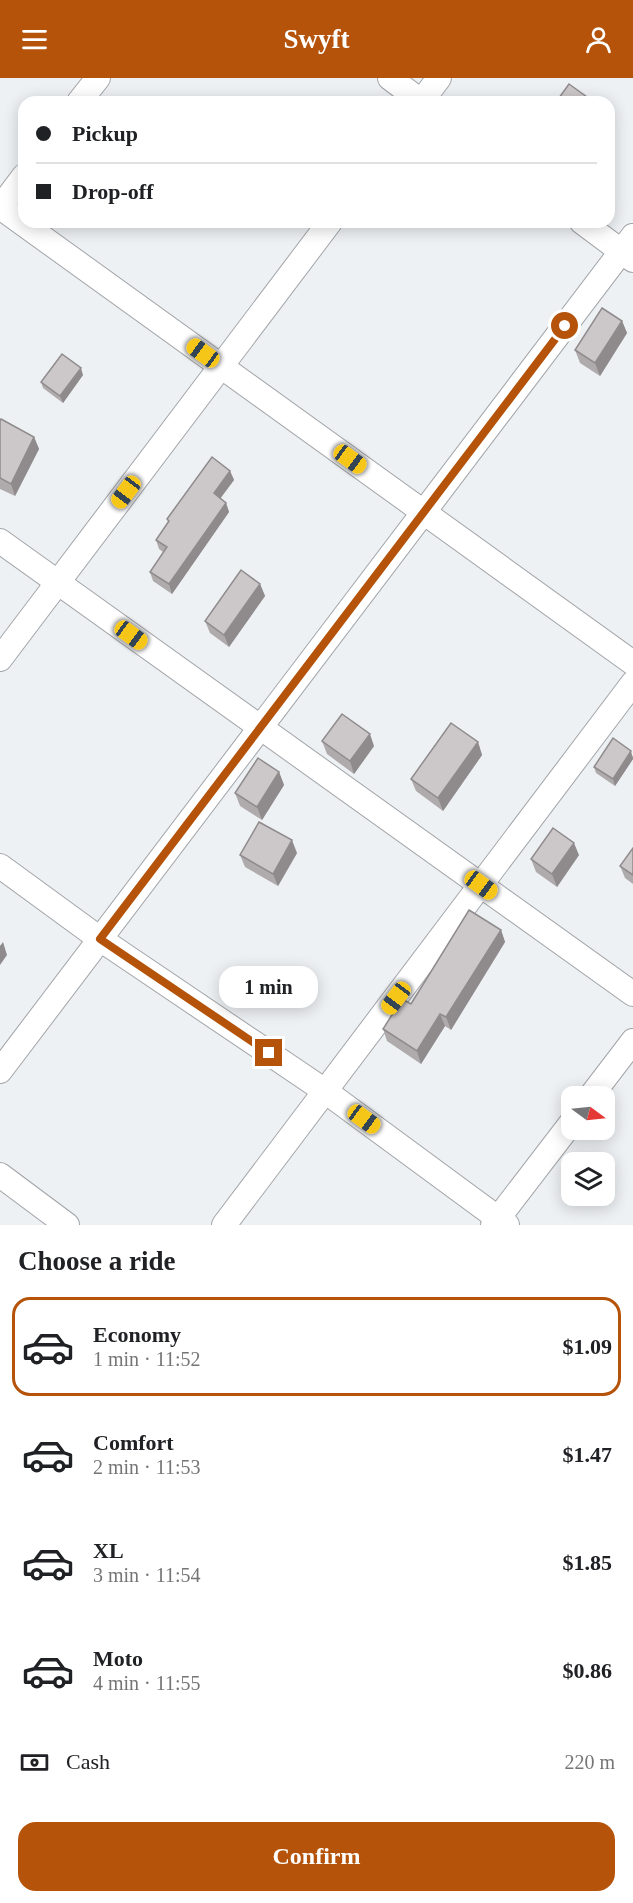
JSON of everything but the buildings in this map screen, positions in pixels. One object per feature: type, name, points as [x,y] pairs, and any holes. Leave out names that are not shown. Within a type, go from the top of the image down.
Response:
[{"type":"street","points":[[84,96],[98,78]]},
{"type":"street","points":[[390,78],[413,96]]},
{"type":"street","points":[[426,96],[439,78]]},
{"type":"street","points":[[18,184],[0,207],[18,220]]},
{"type":"street","points":[[29,228],[633,663]]},
{"type":"street","points":[[0,659],[325,228]]},
{"type":"street","points":[[0,1071],[423,513],[629,249],[592,228]]},
{"type":"street","points":[[0,541],[633,994]]},
{"type":"street","points":[[224,1225],[633,683]]},
{"type":"street","points":[[0,866],[100,939],[325,1091],[499,1223],[561,1137]]},
{"type":"street","points":[[599,1086],[633,1041]]},
{"type":"street","points":[[0,1175],[67,1225]]},
{"type":"route","points":[[269,1053],[100,939],[565,326]]}]
